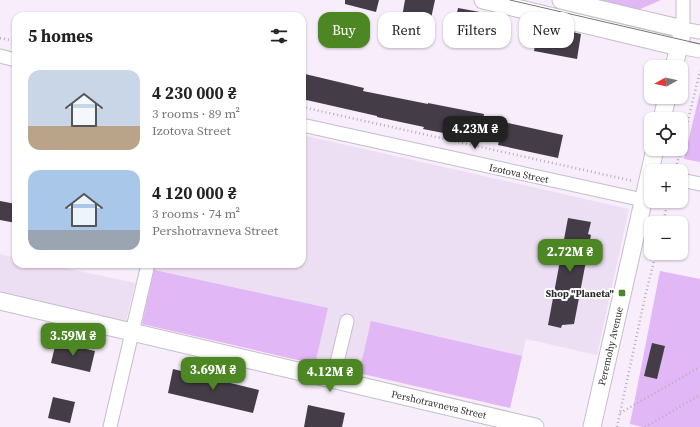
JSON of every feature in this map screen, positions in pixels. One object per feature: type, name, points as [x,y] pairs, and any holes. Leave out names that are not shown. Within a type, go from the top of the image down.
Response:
[{"type":"main road","points":[[483,0],[679,46]]},
{"type":"main road","points":[[561,0],[683,29],[676,60]]},
{"type":"main road","name":"Peremohy Avenue","points":[[592,427],[644,196]]},
{"type":"main road","name":"Pershotravneva Street","points":[[0,301],[333,379],[486,421],[535,427]]},
{"type":"street","points":[[683,0],[683,29],[700,32]]},
{"type":"street","points":[[679,46],[700,51]]},
{"type":"street","points":[[0,56],[12,59]]},
{"type":"street","name":"Izotova Street","points":[[306,126],[643,200]]},
{"type":"street","points":[[688,181],[700,184]]},
{"type":"street","points":[[110,427],[147,268]]},
{"type":"street","points":[[333,379],[347,321]]},
{"type":"path","points":[[0,38],[12,41]]},
{"type":"path","points":[[688,120],[700,71]]},
{"type":"path","points":[[306,108],[644,176]]},
{"type":"path","points":[[617,427],[654,260]]},
{"type":"path","points":[[619,413],[700,367]]},
{"type":"path","points":[[645,427],[700,395]]},
{"type":"shaded area","points":[[599,0],[661,0],[638,10]]},
{"type":"shaded area","points":[[700,92],[700,162],[684,159],[685,156],[688,156],[688,142]]},
{"type":"shaded area","points":[[306,136],[629,209],[597,355],[526,339],[510,408],[142,324],[154,268],[306,268]]},
{"type":"shaded area","points":[[0,254],[12,257],[12,268],[66,268],[135,283],[126,322],[0,294]]},
{"type":"shaded area","points":[[154,270],[328,308],[315,364],[142,324]]},
{"type":"shaded area","points":[[660,271],[700,279],[700,427],[642,427],[630,424]]},
{"type":"shaded area","points":[[371,321],[522,356],[510,408],[359,373]]},
{"type":"building","points":[[345,0],[379,0],[376,12],[345,4]]},
{"type":"building","points":[[405,0],[435,0],[432,12],[403,12]]},
{"type":"building","points":[[458,8],[480,12],[457,12]]},
{"type":"building","points":[[574,32],[581,34],[577,59],[534,51],[535,48],[574,48]]},
{"type":"building","points":[[306,74],[364,88],[363,91],[484,114],[479,140],[423,129],[424,127],[306,100]]},
{"type":"building","points":[[503,122],[563,135],[558,158],[498,145]]},
{"type":"building","points":[[0,201],[12,203],[12,222],[0,220]]},
{"type":"building","points":[[568,218],[591,222],[588,234],[591,235],[574,324],[562,325],[561,328],[548,325]]},
{"type":"building","points":[[56,342],[95,351],[90,372],[51,363]]},
{"type":"building","points":[[652,343],[665,346],[657,379],[644,376]]},
{"type":"building","points":[[173,369],[259,390],[253,413],[168,393]]},
{"type":"building","points":[[53,397],[75,402],[70,423],[48,418]]},
{"type":"building","points":[[308,405],[345,413],[342,427],[304,427]]},
{"type":"tram line","points":[[510,0],[700,44]]},
{"type":"place","name":"Shop \"Planeta\"","points":[[622,293]]}]
